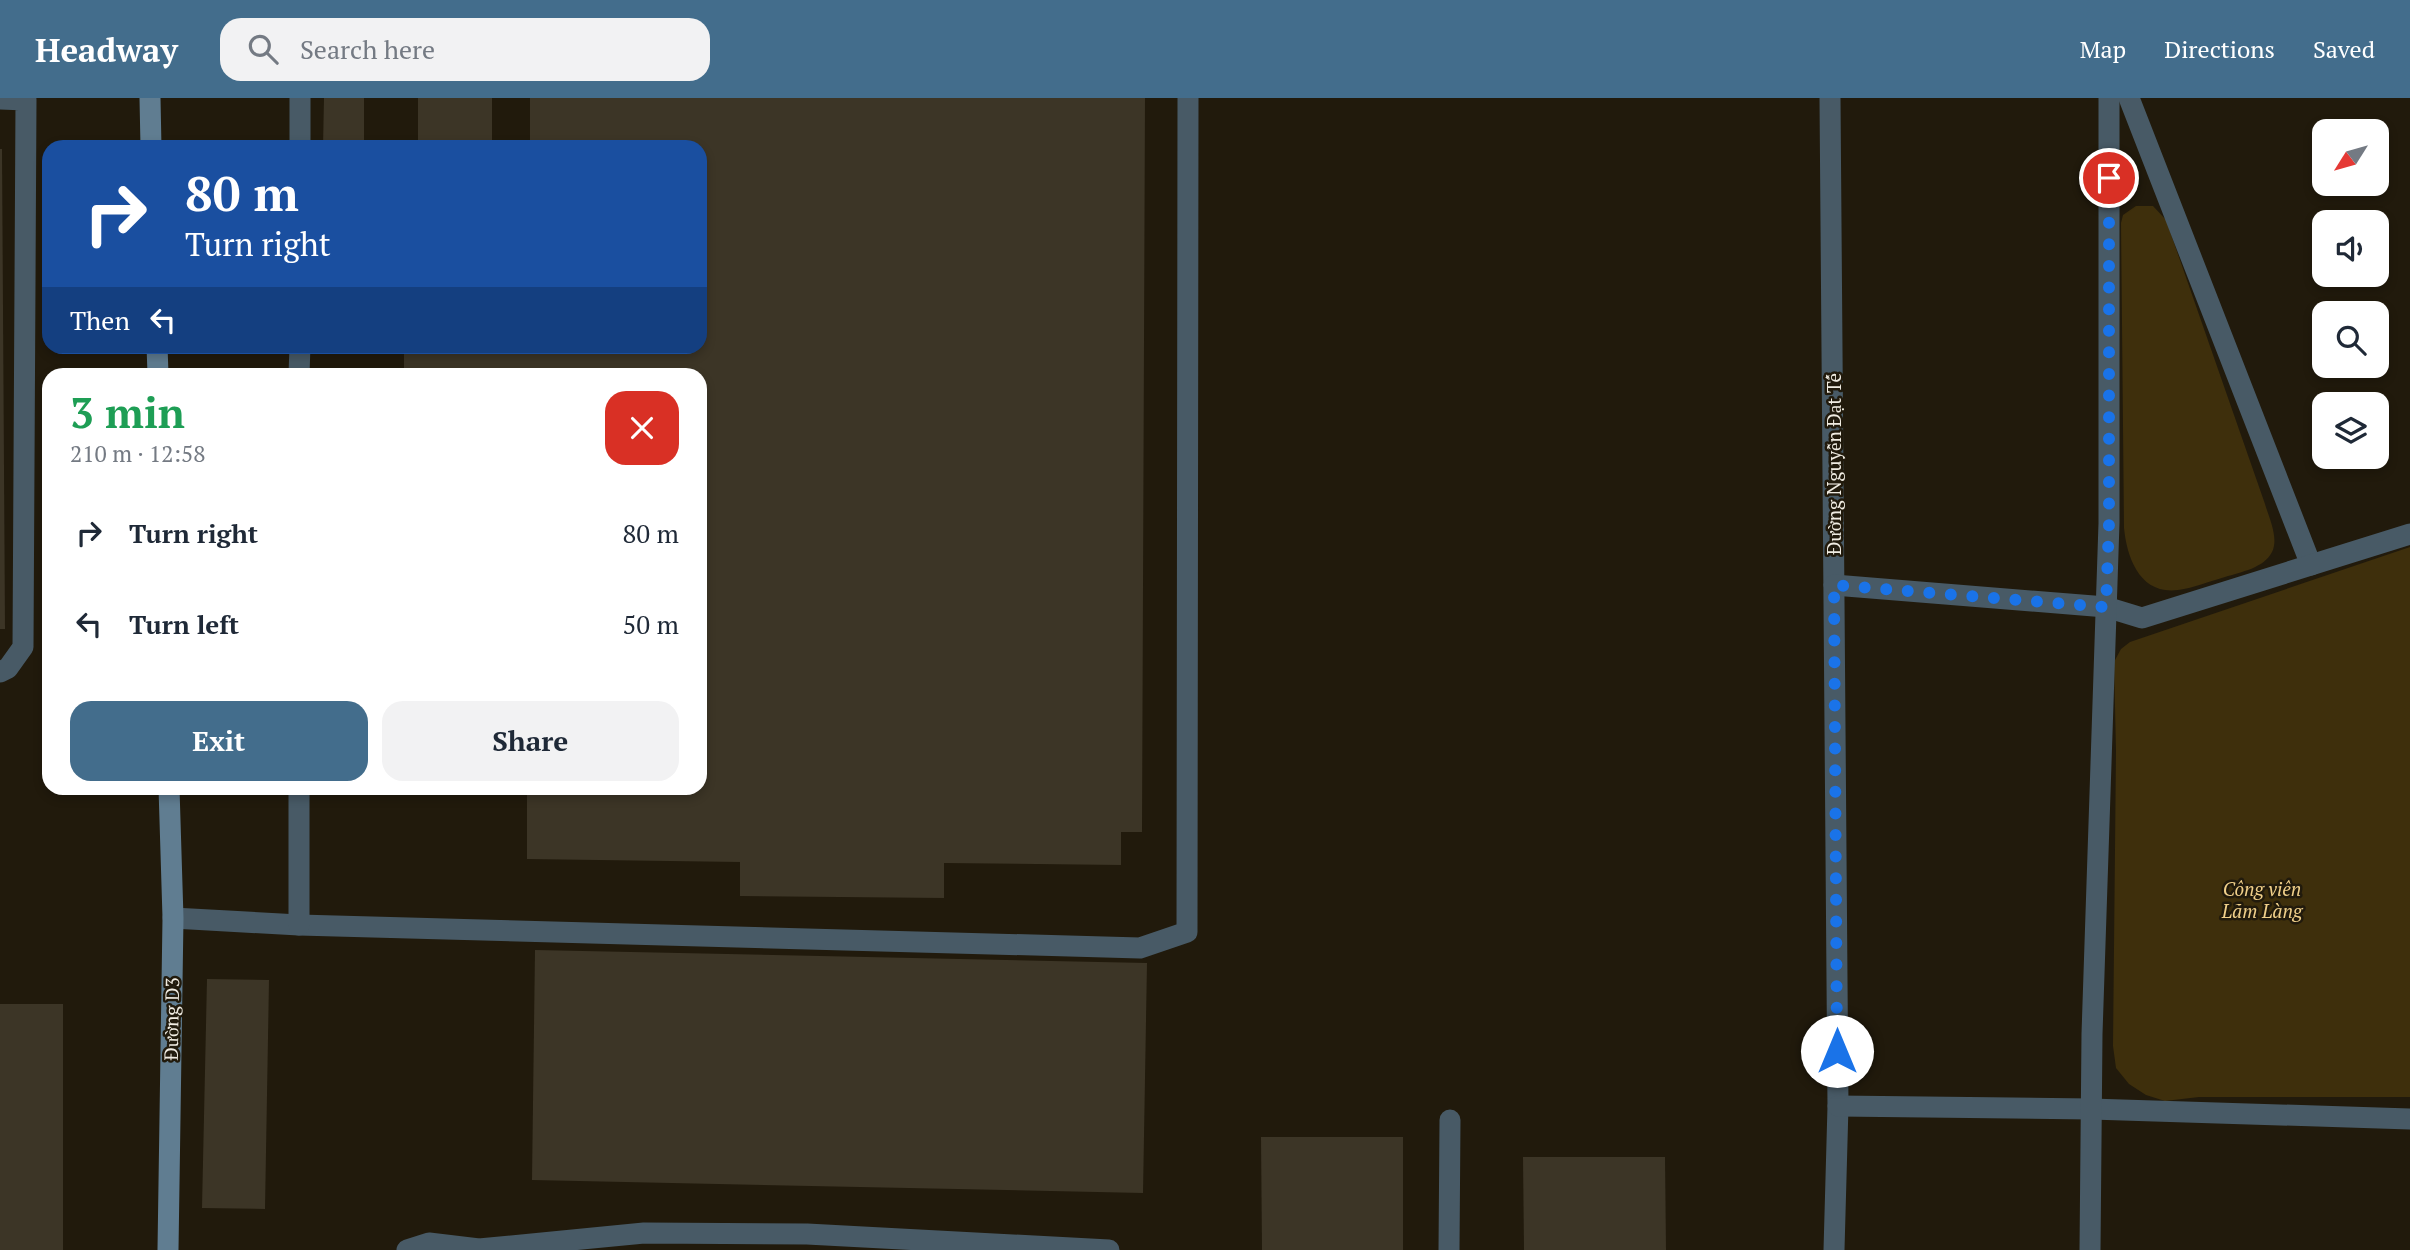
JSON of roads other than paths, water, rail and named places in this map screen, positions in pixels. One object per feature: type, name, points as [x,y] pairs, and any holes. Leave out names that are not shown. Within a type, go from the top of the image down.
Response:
[{"type":"main road","points":[[150,98],[151,140]]},
{"type":"main road","name":"Đường D3","points":[[167,1250],[173,918],[169,795]]},
{"type":"street","points":[[300,98],[300,140]]},
{"type":"street","points":[[173,918],[299,925],[1140,948],[1187,932],[1188,98]]},
{"type":"street","name":"Đường Nguyễn Đạt Tế","points":[[1830,98],[1838,1106],[1834,1250]]},
{"type":"street","points":[[2090,1250],[2091,1110],[2109,523],[2109,98]]},
{"type":"street","points":[[2129,98],[2311,565]]},
{"type":"street","points":[[0,99],[26,100],[23,647],[8,668],[0,672]]},
{"type":"street","points":[[1834,585],[2106,607],[2142,618],[2410,534]]},
{"type":"street","points":[[299,795],[299,925]]},
{"type":"street","points":[[1838,1106],[2410,1119]]},
{"type":"street","points":[[1449,1250],[1450,1120]]},
{"type":"street","points":[[407,1250],[429,1243],[479,1249],[644,1233],[807,1234],[1109,1250]]},
{"type":"park label","name":"Công viên Lãm Làng","points":[[2262,899]]}]
